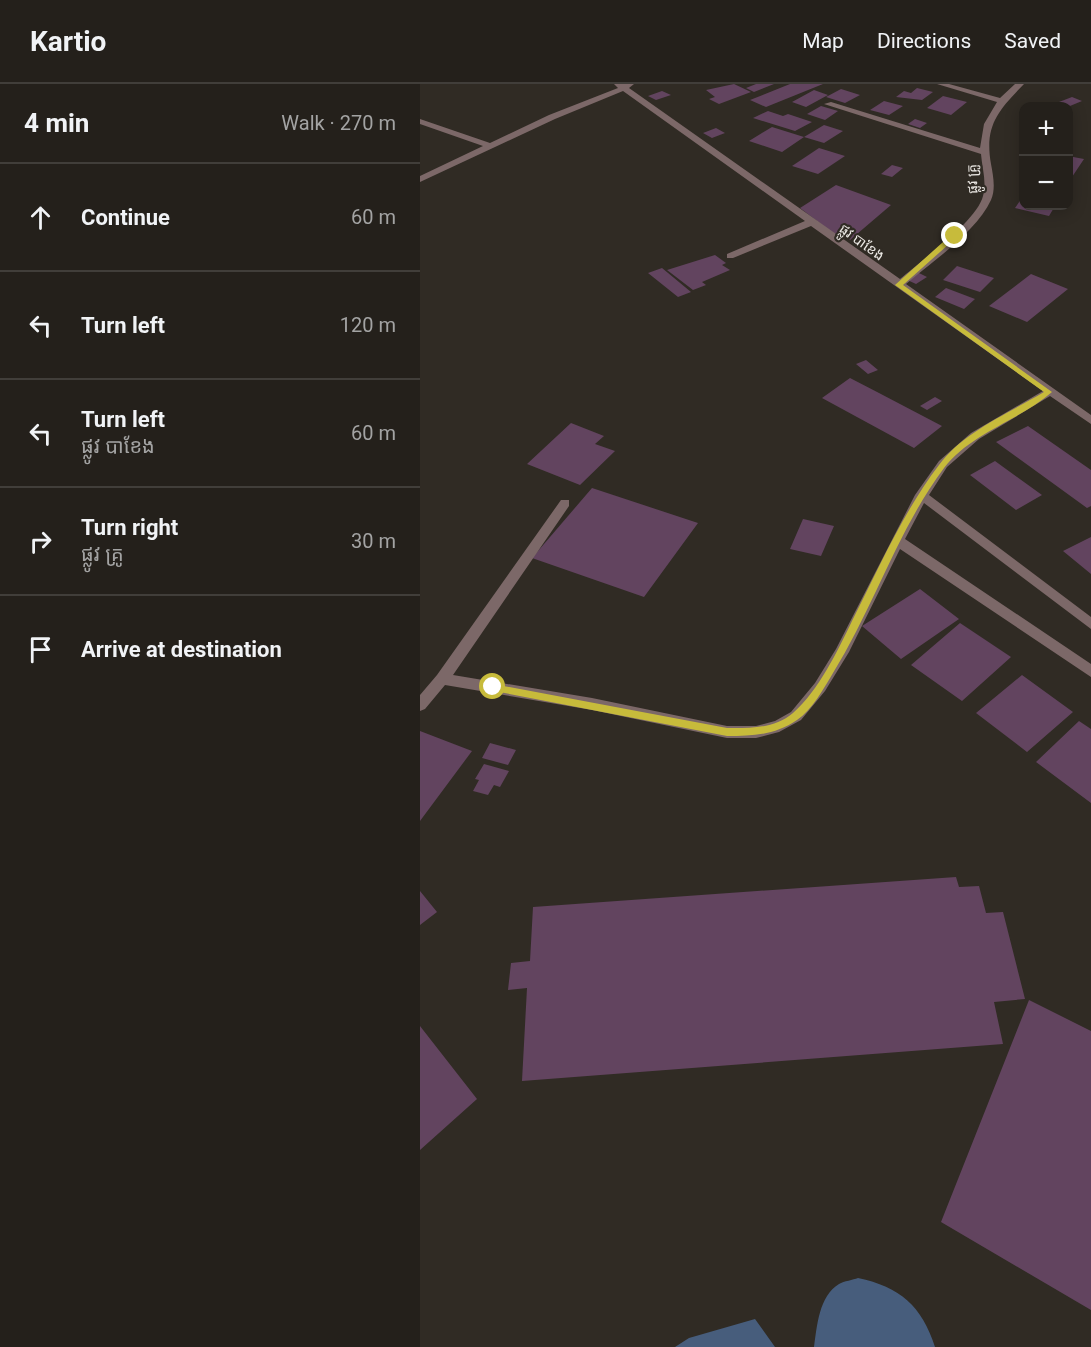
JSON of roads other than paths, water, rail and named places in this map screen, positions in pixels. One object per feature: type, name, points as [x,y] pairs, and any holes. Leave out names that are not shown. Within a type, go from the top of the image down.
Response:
[{"type":"street","points":[[941,84],[1000,101]]},
{"type":"street","name":"ផ្លូវ គ្រូ","points":[[899,285],[955,236],[983,206],[987,198],[988,176],[984,152],[991,120],[1000,101],[1020,84]]},
{"type":"street","points":[[420,179],[625,85]]},
{"type":"street","name":"ផ្លូវ បាខែង","points":[[625,85],[899,285],[1091,420]]},
{"type":"street","points":[[828,104],[984,152]]},
{"type":"street","points":[[420,121],[490,146]]},
{"type":"street","points":[[730,256],[812,222]]},
{"type":"street","points":[[442,679],[592,704],[727,732],[756,732],[779,726],[796,716],[842,652],[921,495],[943,464],[975,436],[1049,392]]},
{"type":"street","points":[[921,495],[1044,586],[1091,624]]},
{"type":"street","points":[[420,705],[442,679],[565,502]]},
{"type":"street","points":[[897,540],[1091,671]]},
{"type":"water","points":[[858,1278],[886,1287],[907,1300],[923,1320],[935,1347],[814,1347],[820,1312],[827,1296],[839,1284]]},
{"type":"water","points":[[755,1319],[775,1347],[675,1347],[689,1338]]}]
